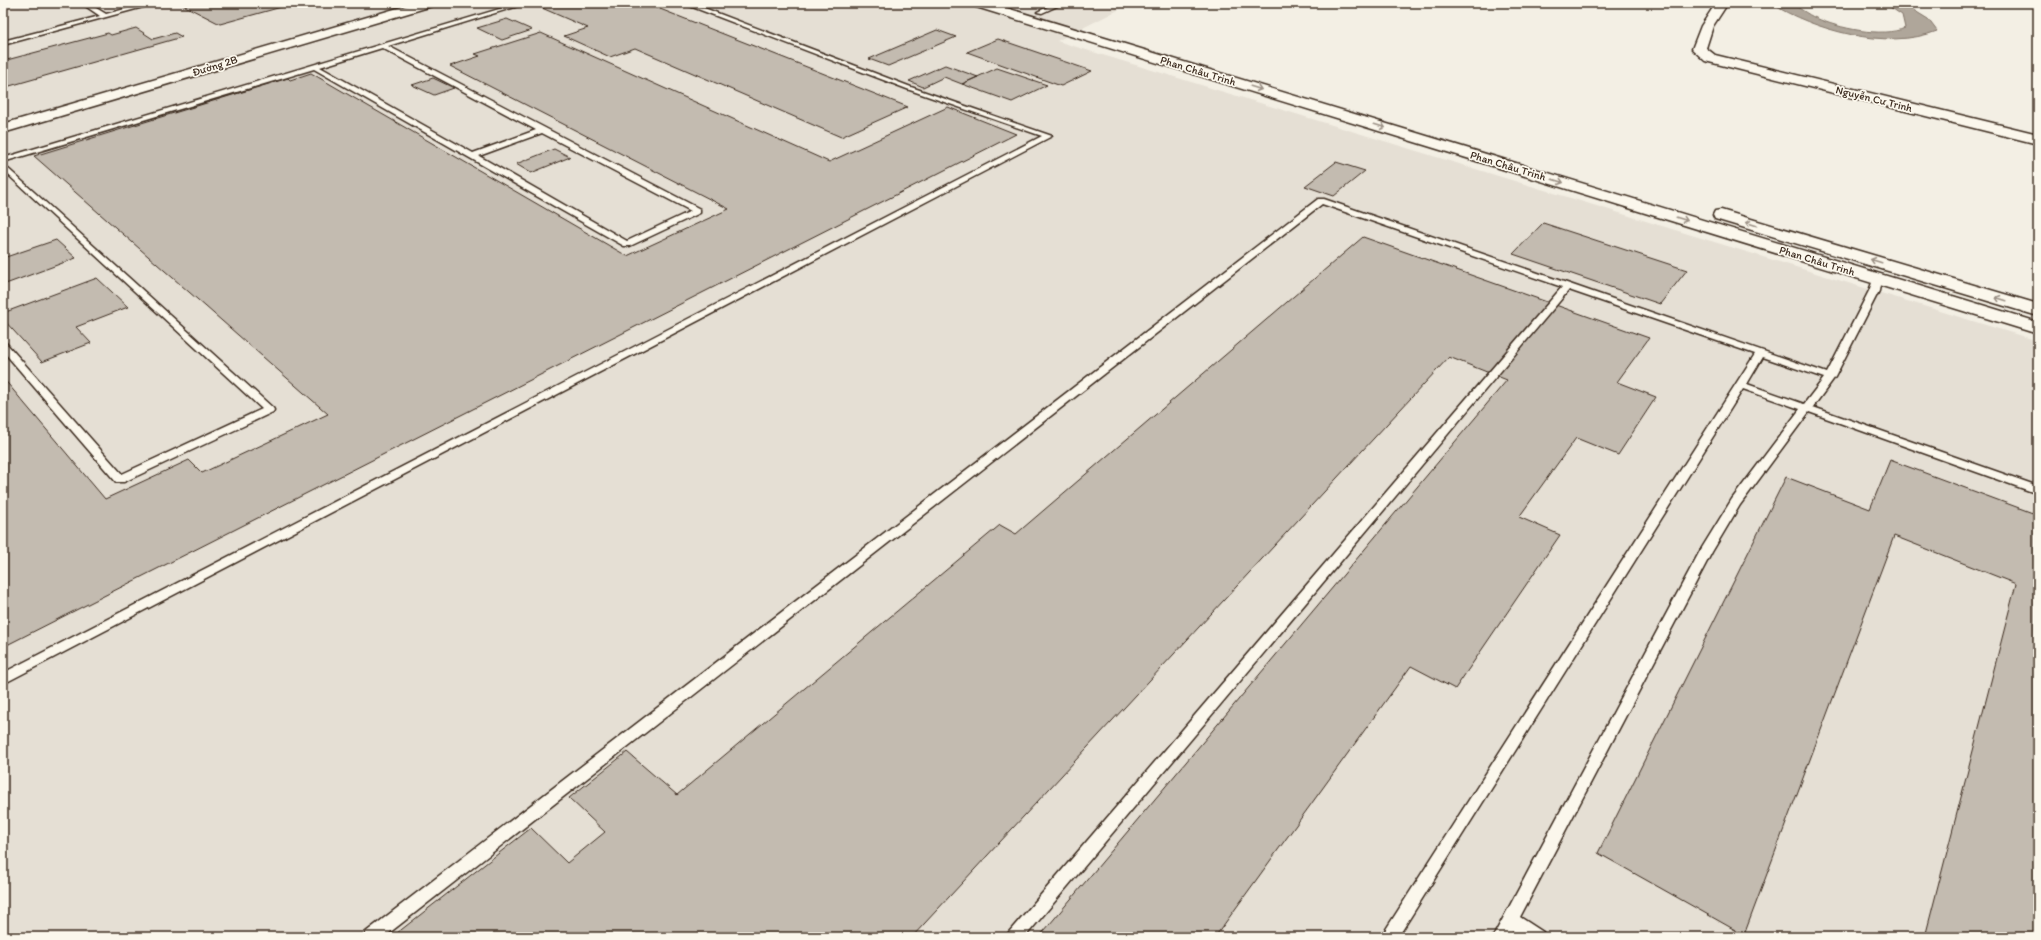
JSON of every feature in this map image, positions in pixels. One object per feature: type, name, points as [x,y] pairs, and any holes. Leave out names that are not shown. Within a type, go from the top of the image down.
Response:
[{"type":"street","name":"Đường 2B","points":[[3,121],[401,3]]},
{"type":"street","name":"Đường 2B","points":[[3,129],[428,3]]},
{"type":"street","name":"Phan Châu Trinh","points":[[977,3],[2038,328]]},
{"type":"street","name":"Phan Châu Trinh","points":[[1010,3],[1688,205]]},
{"type":"street","name":"Nguyễn Cư Trinh","points":[[1722,3],[1707,26],[1699,49],[1710,58],[2038,140]]},
{"type":"street","name":"Phan Châu Trinh","points":[[1710,212],[2038,310]]},
{"type":"lane","points":[[84,3],[105,16]]},
{"type":"lane","points":[[3,43],[155,3]]},
{"type":"lane","points":[[3,160],[525,3]]},
{"type":"lane","points":[[3,679],[1048,136],[916,91],[685,3]]},
{"type":"lane","points":[[1040,12],[1061,3]]},
{"type":"lane","points":[[314,66],[627,244],[697,211],[383,46]]},
{"type":"lane","points":[[472,156],[542,130]]},
{"type":"lane","points":[[3,166],[269,410],[120,479],[3,345]]},
{"type":"lane","points":[[372,937],[1322,201],[1830,377]]},
{"type":"lane","points":[[1501,937],[1706,552],[1736,502],[1768,457],[1830,377],[1874,291],[1877,279]]},
{"type":"lane","points":[[1014,937],[1568,286]]},
{"type":"lane","points":[[1389,937],[1761,353]]},
{"type":"lane","points":[[1740,385],[2038,490]]},
{"type":"lane","points":[[1510,920],[1538,937]]},
{"type":"shaded area","points":[[3,3],[1132,3],[1057,41],[2038,341],[2038,937],[3,937]]},
{"type":"shaded area","points":[[1770,3],[1789,3],[1813,17],[1836,25],[1873,32],[1885,32],[1905,28],[1902,15],[1884,3],[1902,3],[1928,19],[1937,31],[1917,37],[1896,39],[1851,35],[1808,22]]},
{"type":"building","points":[[296,3],[220,24],[181,4]]},
{"type":"building","points":[[559,3],[645,3],[908,107],[841,137],[635,48],[610,57],[564,36],[588,28],[542,8]]},
{"type":"building","points":[[507,19],[532,30],[502,40],[477,28]]},
{"type":"building","points":[[136,28],[153,39],[175,33],[182,37],[6,87],[3,84],[3,61],[108,33],[111,35]]},
{"type":"building","points":[[937,30],[956,37],[888,66],[869,59]]},
{"type":"building","points":[[541,33],[829,162],[948,107],[1016,134],[3,647],[3,378],[105,499],[189,460],[202,473],[328,414],[34,156],[288,78],[290,80],[311,73],[627,256],[729,209],[450,66],[480,56],[475,54]]},
{"type":"building","points":[[998,39],[1092,71],[1061,86],[967,52]]},
{"type":"building","points":[[945,65],[978,77],[962,84],[944,77],[923,87],[909,81]]},
{"type":"building","points":[[997,68],[1047,85],[1012,102],[962,84]]},
{"type":"building","points":[[433,78],[454,88],[434,95],[412,85]]},
{"type":"building","points":[[554,149],[570,157],[531,173],[516,164]]},
{"type":"building","points":[[1336,162],[1365,171],[1334,196],[1305,186]]},
{"type":"building","points":[[1543,223],[1687,270],[1660,304],[1513,254]]},
{"type":"building","points":[[1363,237],[1649,338],[1617,382],[1656,397],[1618,455],[1576,438],[1519,517],[1560,535],[1455,689],[1411,666],[1215,937],[1039,937],[1507,380],[1449,357],[912,937],[392,937],[531,828],[567,863],[605,832],[569,798],[627,752],[677,795],[1000,525],[1016,534]]},
{"type":"building","points":[[56,240],[76,258],[3,285],[3,258]]},
{"type":"building","points":[[97,278],[128,307],[76,327],[91,343],[42,362],[3,319],[3,313]]},
{"type":"building","points":[[1890,460],[2038,515],[2038,937],[1925,937],[2016,584],[1894,536],[1744,935],[1598,853],[1786,477],[1870,509]]}]
